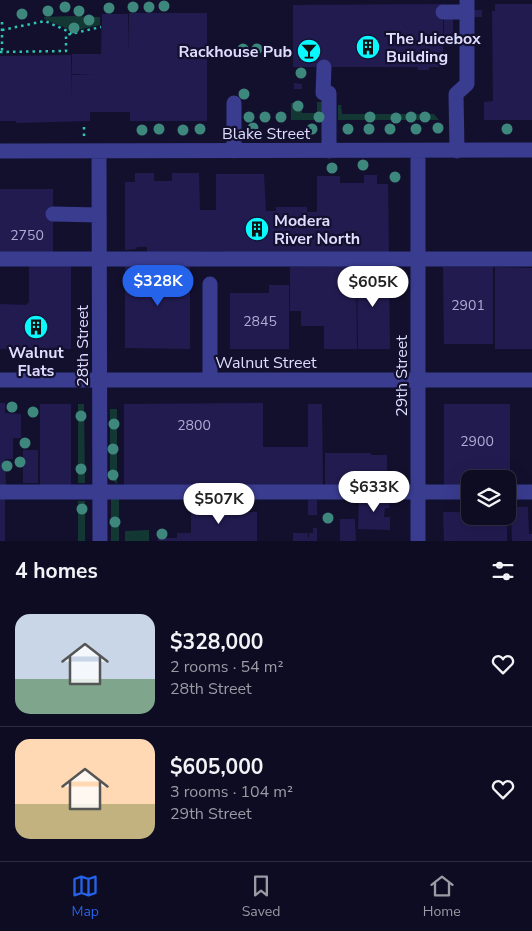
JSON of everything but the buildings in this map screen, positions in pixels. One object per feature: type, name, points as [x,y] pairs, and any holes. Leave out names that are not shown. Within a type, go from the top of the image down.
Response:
[{"type":"street","points":[[443,12],[464,4],[467,84],[456,94],[457,151]]},
{"type":"street","points":[[324,67],[323,93],[329,93],[329,151]]},
{"type":"street","points":[[234,103],[234,151]]},
{"type":"street","name":"Blake Street","points":[[0,151],[532,150]]},
{"type":"street","name":"28th Street","points":[[99,151],[100,541]]},
{"type":"street","name":"29th Street","points":[[418,151],[418,541]]},
{"type":"street","points":[[53,214],[99,215]]},
{"type":"street","points":[[0,259],[532,259]]},
{"type":"street","points":[[210,284],[210,380]]},
{"type":"street","name":"Walnut Street","points":[[0,380],[532,380]]},
{"type":"street","points":[[0,492],[461,492]]},
{"type":"street","points":[[516,492],[532,492]]},
{"type":"path","points":[[2,30],[45,21],[72,34]]},
{"type":"path","points":[[2,22],[1,52],[66,51],[66,35],[102,27]]},
{"type":"green space","points":[[44,17],[100,17],[100,25],[73,31],[44,19]]},
{"type":"green space","points":[[317,102],[322,102],[322,120],[291,120],[291,103],[302,103],[302,113],[317,113]]},
{"type":"green space","points":[[338,105],[341,105],[342,114],[434,114],[439,120],[338,120]]},
{"type":"green space","points":[[78,404],[84,404],[85,483],[78,483]]},
{"type":"green space","points":[[110,409],[117,409],[117,484],[110,477]]},
{"type":"green space","points":[[111,499],[119,499],[119,541],[111,541]]},
{"type":"green space","points":[[78,501],[85,501],[85,541],[78,541]]},
{"type":"green space","points":[[149,530],[149,541],[125,541],[125,531]]},
{"type":"place","name":"The Juicebox Building","points":[[368,47]]},
{"type":"place","name":"Rackhouse Pub","points":[[309,51]]},
{"type":"place","name":"Modera River North","points":[[257,229]]},
{"type":"place","name":"Walnut Flats","points":[[36,327]]}]
